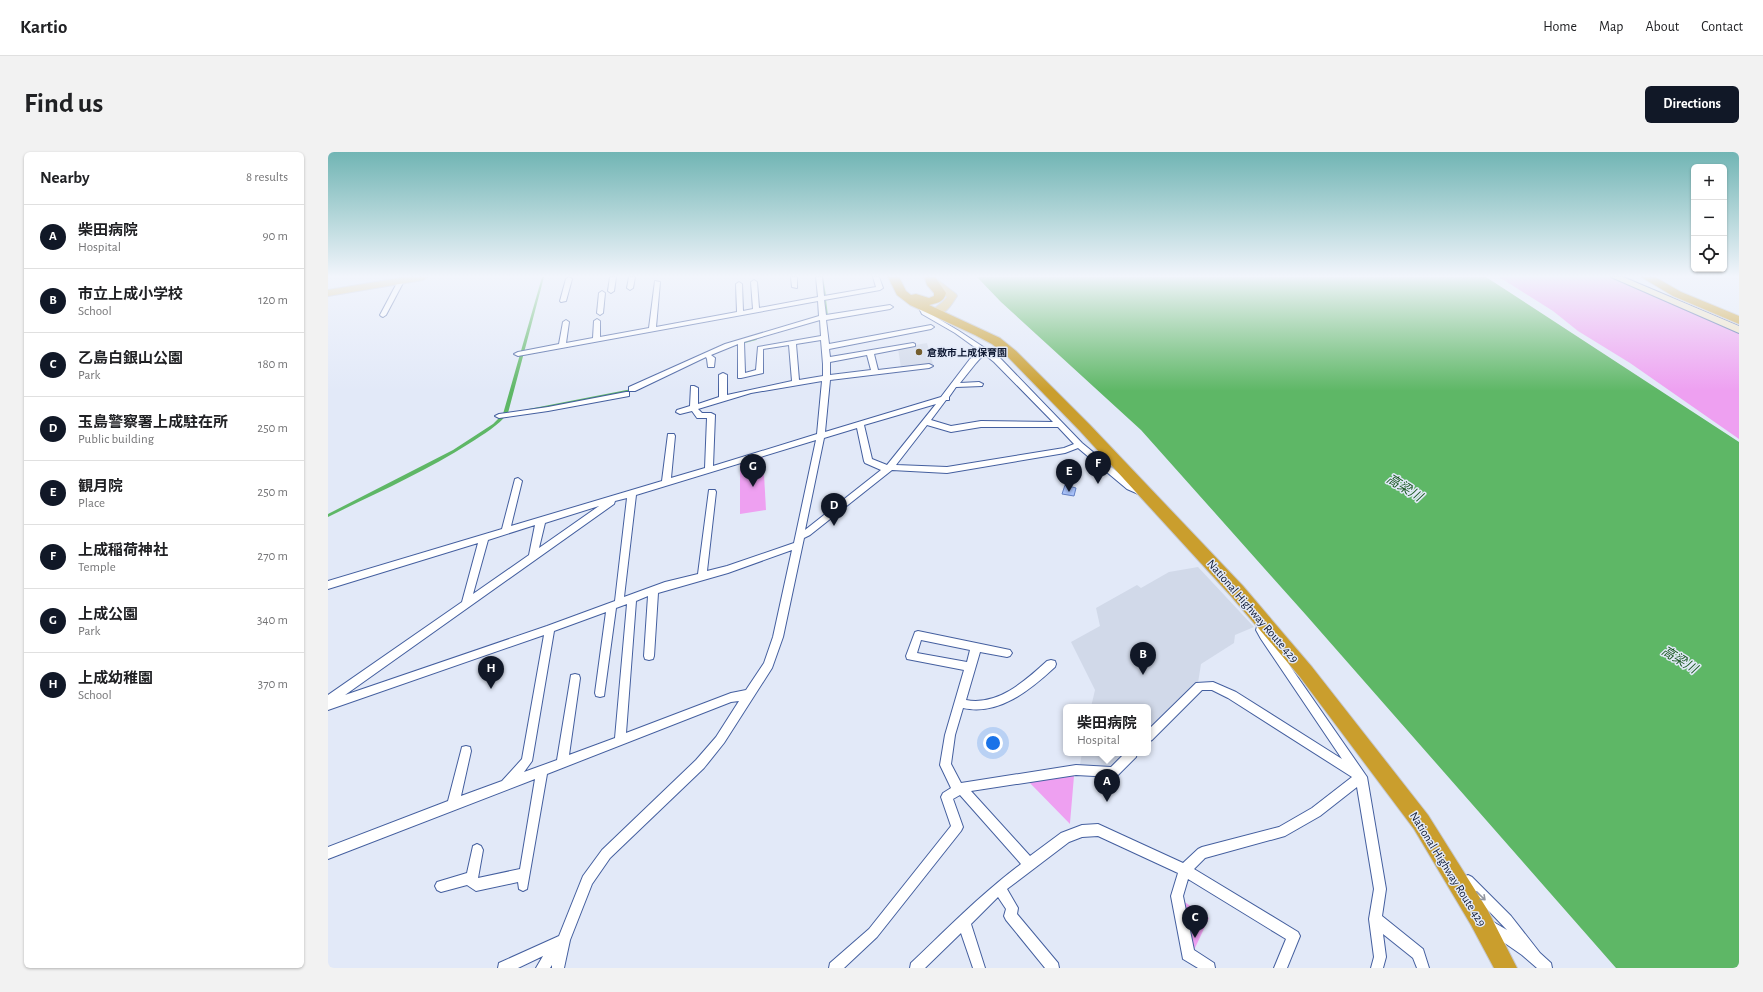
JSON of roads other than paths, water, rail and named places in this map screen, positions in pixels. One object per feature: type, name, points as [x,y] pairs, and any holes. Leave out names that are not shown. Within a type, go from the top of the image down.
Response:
[{"type":"highway","name":"National Highway Route 429","points":[[930,316],[956,321],[996,341],[1012,354],[1147,494],[1263,620],[1306,672],[1421,822],[1479,917],[1506,968]]},
{"type":"main road","points":[[953,315],[956,321]]},
{"type":"street","points":[[652,329],[653,315]]},
{"type":"street","points":[[518,354],[729,315]]},
{"type":"street","points":[[499,416],[629,392],[727,345],[741,343],[824,318],[842,315]]},
{"type":"street","points":[[928,315],[957,332],[997,360],[1080,445],[1130,487],[1147,494]]},
{"type":"street","points":[[1704,315],[1739,330]]},
{"type":"street","points":[[826,347],[930,316]]},
{"type":"street","points":[[558,968],[564,940],[587,880],[606,854],[700,764],[720,740],[768,665],[778,637],[821,435],[827,360],[824,318]]},
{"type":"street","points":[[596,339],[597,321]]},
{"type":"street","points":[[562,346],[566,322]]},
{"type":"street","points":[[741,376],[760,371],[760,348],[825,337]]},
{"type":"street","points":[[792,342],[796,382]]},
{"type":"street","points":[[741,343],[742,394]]},
{"type":"street","points":[[827,360],[913,345]]},
{"type":"street","points":[[328,705],[550,629],[632,598],[728,569],[798,541],[889,468],[946,398],[973,361],[984,351]]},
{"type":"street","points":[[870,353],[875,372]]},
{"type":"street","points":[[708,355],[711,365]]},
{"type":"street","points":[[680,412],[742,394],[796,382],[826,377],[929,366]]},
{"type":"street","points":[[723,375],[723,399]]},
{"type":"street","points":[[956,384],[979,384]]},
{"type":"street","points":[[694,388],[694,408],[700,416],[711,415],[709,469]]},
{"type":"street","points":[[328,585],[946,398]]},
{"type":"street","points":[[927,422],[950,429],[981,424],[1060,425]]},
{"type":"street","points":[[860,424],[868,461],[889,468],[947,470],[1050,453],[1080,445]]},
{"type":"street","points":[[666,482],[671,436]]},
{"type":"street","points":[[506,531],[518,481]]},
{"type":"street","points":[[600,694],[616,604],[632,492]]},
{"type":"street","points":[[702,576],[712,492]]},
{"type":"street","points":[[328,701],[533,555],[618,497]]},
{"type":"street","points":[[533,555],[541,520]]},
{"type":"street","points":[[466,603],[484,537]]},
{"type":"street","points":[[649,656],[653,591]]},
{"type":"street","points":[[620,741],[632,598]]},
{"type":"street","points":[[1263,620],[1261,630],[1264,636],[1361,777],[1380,889],[1375,920],[1380,957],[1377,968]]},
{"type":"street","points":[[505,785],[526,761],[550,629]]},
{"type":"street","points":[[970,667],[910,656],[918,636],[1007,653]]},
{"type":"street","points":[[976,648],[950,735],[945,765],[957,787],[961,788],[1029,864]]},
{"type":"street","points":[[959,703],[979,706],[1006,698],[1035,679],[1051,664]]},
{"type":"street","points":[[562,763],[575,678]]},
{"type":"street","points":[[1151,734],[1200,686],[1213,686],[1232,695],[1361,777]]},
{"type":"street","points":[[328,853],[731,698],[750,694]]},
{"type":"street","points":[[453,805],[466,751]]},
{"type":"street","points":[[835,968],[872,933],[957,827],[947,797],[961,788],[1076,770],[1113,772],[1129,756]]},
{"type":"street","points":[[441,886],[469,879],[476,885],[524,880],[542,771]]},
{"type":"street","points":[[1209,968],[1188,954],[1177,896],[1185,870],[1202,853],[1281,832],[1316,812],[1361,777]]},
{"type":"street","points":[[1421,822],[1475,890],[1507,920],[1546,968]]},
{"type":"street","points":[[916,968],[999,888],[1029,864],[1065,837],[1082,831],[1098,830],[1185,870],[1294,936],[1280,968]]},
{"type":"street","points":[[472,882],[477,850]]},
{"type":"street","points":[[999,888],[1012,908],[1010,916],[1053,968]]},
{"type":"street","points":[[1479,917],[1505,937],[1534,955]]},
{"type":"street","points":[[1375,920],[1418,954],[1423,968]]},
{"type":"street","points":[[964,921],[979,968]]},
{"type":"street","points":[[504,968],[564,940]]},
{"type":"street","points":[[542,968],[564,940]]},
{"type":"water","points":[[531,315],[534,315],[508,413],[504,418],[486,433],[453,454],[328,517],[328,514],[453,450],[493,424],[503,414]]},
{"type":"water","name":"高梁川","points":[[1015,315],[1544,315],[1739,442],[1739,968],[1616,968],[1306,615],[1141,430]]},
{"type":"waterway","points":[[741,343],[756,339]]},
{"type":"waterway","points":[[529,410],[632,390]]},
{"type":"place","name":"倉敷市上成保育園","points":[[919,352]]},
{"type":"place","name":"上成稲荷神社","points":[[1098,484]]},
{"type":"place","name":"上成公園","points":[[753,487]]},
{"type":"place","name":"観月院","points":[[1069,492]]},
{"type":"place","name":"玉島警察署上成駐在所","points":[[834,526]]},
{"type":"place","name":"市立上成小学校","points":[[1143,675]]},
{"type":"place","name":"上成幼稚園","points":[[491,689]]},
{"type":"place","name":"柴田病院","points":[[1107,802]]},
{"type":"place","name":"乙島白銀山公園","points":[[1195,938]]}]
